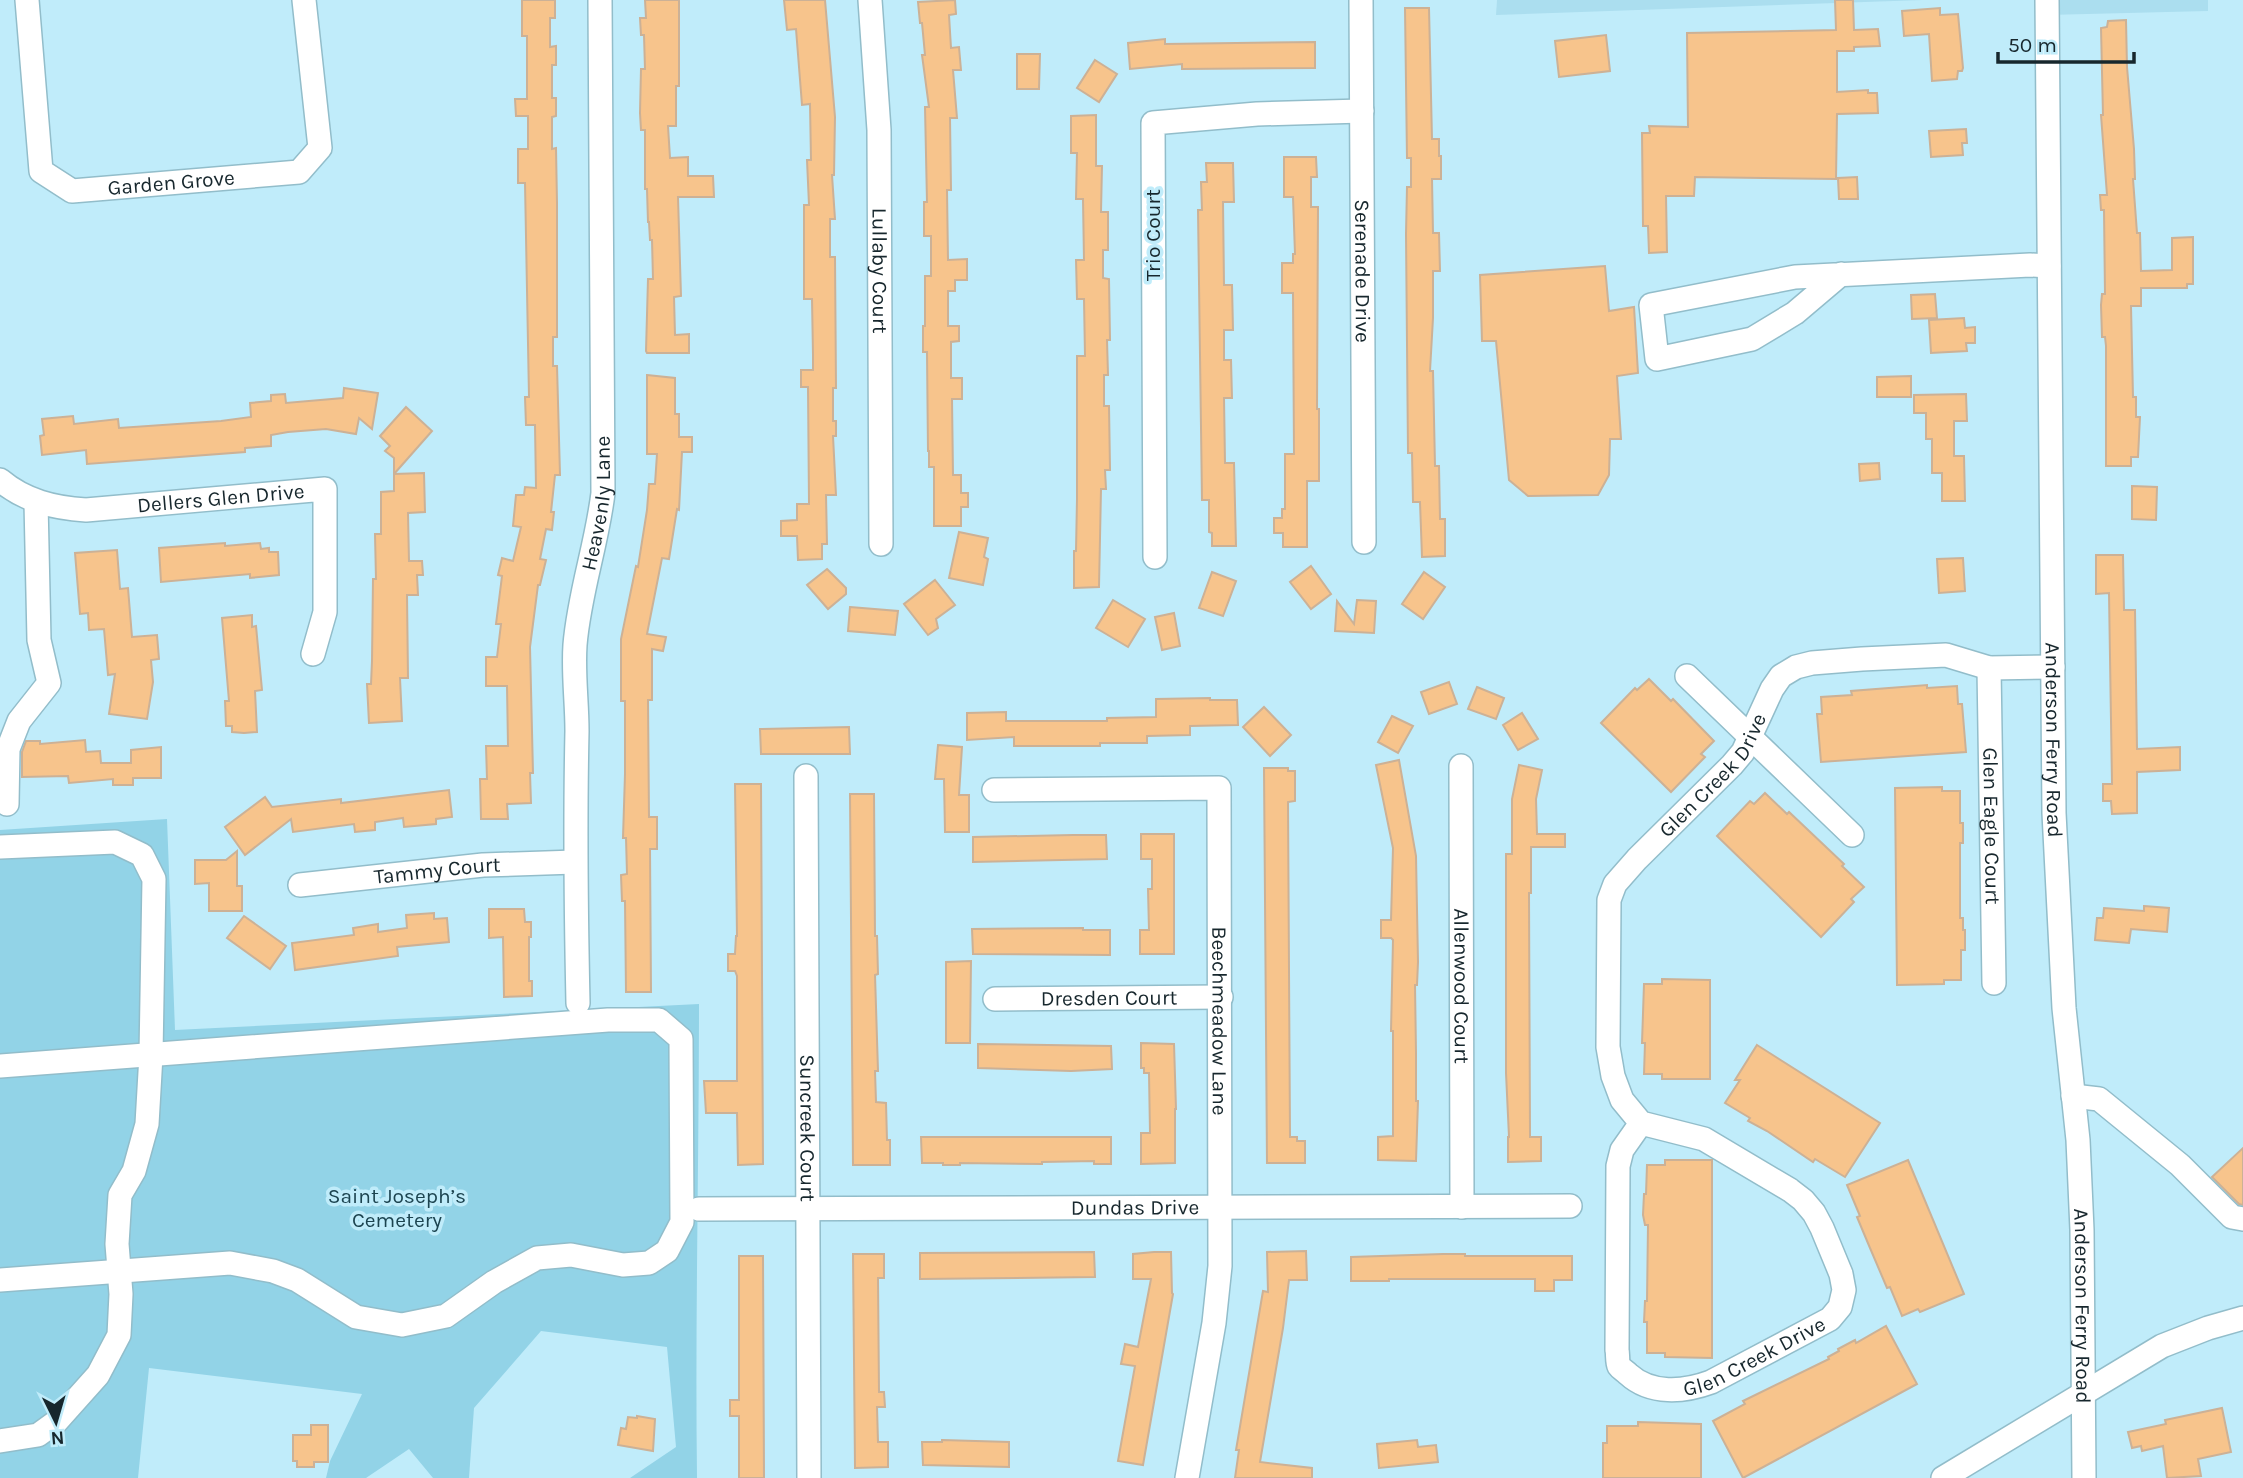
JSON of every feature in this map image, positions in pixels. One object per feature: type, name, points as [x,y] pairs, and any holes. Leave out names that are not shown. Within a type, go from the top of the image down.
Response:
[{"type":"street","name":"Garden Grove","points":[[27,0],[41,171],[72,191],[299,172],[320,148],[304,0]]},
{"type":"street","name":"Heavenly Lane","points":[[578,1003],[575,645],[603,493],[600,0]]},
{"type":"street","name":"Lullaby Court","points":[[870,0],[879,130],[881,544]]},
{"type":"street","name":"Serenade Drive","points":[[1361,0],[1364,542]]},
{"type":"street","name":"Anderson Ferry Road","points":[[2047,0],[2054,813],[2059,940],[2078,1140],[2082,1230],[2084,1478]]},
{"type":"street","name":"Trio Court","points":[[1155,557],[1153,122],[1257,114],[1362,111]]},
{"type":"street","points":[[1841,274],[1795,313],[1752,339],[1657,359],[1651,305],[1795,276],[1841,274],[2049,266]]},
{"type":"street","name":"Dellers Glen Drive","points":[[0,480],[9,488],[36,502],[64,509],[86,510],[325,489],[325,612],[313,654]]},
{"type":"street","points":[[7,804],[8,749],[19,721],[49,683],[38,640],[36,502]]},
{"type":"street","name":"Glen Creek Drive","points":[[1642,1123],[1622,1150],[1618,1166],[1619,1366],[1646,1386],[1662,1390],[1696,1388],[1830,1320],[1840,1307],[1844,1290],[1841,1274],[1818,1220],[1803,1200],[1704,1139],[1642,1123],[1622,1100],[1609,1057],[1609,900],[1615,884],[1637,859],[1732,765],[1742,752],[1781,676],[1796,667],[1862,659],[1946,655],[1989,668],[2053,667]]},
{"type":"street","name":"Glen Eagle Court","points":[[1989,668],[1994,983]]},
{"type":"street","points":[[1687,676],[1852,835]]},
{"type":"street","name":"Allenwood Court","points":[[1461,766],[1462,1207]]},
{"type":"street","name":"Suncreek Court","points":[[806,776],[809,1478]]},
{"type":"street","name":"Beechmeadow Lane","points":[[994,790],[1219,788],[1222,1208],[1220,1266],[1214,1323],[1187,1478]]},
{"type":"street","points":[[0,846],[115,842],[142,855],[154,879],[148,1124],[134,1171],[120,1195],[117,1244],[121,1294],[119,1335],[98,1375],[56,1422],[38,1435],[0,1441]]},
{"type":"street","name":"Tammy Court","points":[[300,885],[483,865],[575,862]]},
{"type":"street","name":"Dresden Court","points":[[995,999],[1221,997]]},
{"type":"street","points":[[0,1066],[608,1020],[659,1020],[681,1039],[682,1222],[667,1251],[649,1263],[623,1265],[571,1255],[537,1258],[494,1282],[446,1316],[402,1325],[356,1317],[297,1280],[273,1270],[230,1263],[0,1280]]},
{"type":"street","points":[[2073,1096],[2099,1099],[2180,1165],[2232,1217],[2243,1219]]},
{"type":"street","name":"Dundas Drive","points":[[699,1209],[1570,1206]]},
{"type":"street","points":[[1943,1478],[2162,1346],[2243,1318]]},
{"type":"shaded area","points":[[1497,0],[1923,0],[1496,15]]},
{"type":"shaded area","points":[[2047,0],[2208,0],[2208,11],[2047,15]]},
{"type":"green space","name":"Saint Joseph’s Cemetery","points":[[167,819],[175,1030],[699,1004],[697,1478],[630,1478],[676,1447],[667,1347],[541,1331],[474,1408],[469,1478],[433,1478],[409,1449],[366,1478],[326,1478],[330,1461],[362,1394],[149,1368],[138,1478],[0,1478],[0,830]]},
{"type":"building","points":[[522,0],[555,0],[555,18],[550,18],[550,47],[556,46],[556,65],[552,65],[552,98],[556,98],[556,116],[552,117],[552,149],[556,148],[557,203],[557,337],[553,337],[553,366],[557,366],[560,475],[555,475],[552,530],[546,529],[540,559],[546,560],[538,585],[530,647],[533,773],[530,773],[531,803],[507,804],[508,819],[481,819],[480,779],[487,779],[486,746],[508,746],[507,686],[486,686],[486,657],[497,657],[501,624],[496,624],[502,576],[498,575],[502,558],[513,561],[521,527],[513,526],[516,495],[524,495],[525,487],[536,488],[535,425],[526,425],[525,397],[529,397],[525,183],[518,183],[518,149],[528,149],[528,116],[516,116],[515,99],[527,99],[527,36],[522,36]]},
{"type":"building","points":[[645,0],[679,0],[679,86],[676,86],[676,126],[668,126],[670,158],[688,157],[688,176],[713,176],[714,197],[678,197],[681,296],[674,297],[675,335],[689,334],[689,353],[646,351],[648,279],[653,279],[652,240],[645,189],[645,130],[641,130],[640,113],[641,69],[645,69],[644,35],[641,35],[640,18],[646,18]]},
{"type":"building","points":[[784,0],[825,0],[835,117],[832,175],[835,219],[830,219],[830,257],[835,257],[836,388],[833,388],[833,421],[836,421],[836,436],[833,436],[836,495],[826,495],[827,544],[822,544],[822,559],[798,560],[797,536],[781,536],[781,521],[797,520],[797,504],[809,504],[808,387],[801,387],[801,370],[813,370],[812,299],[804,299],[804,205],[809,205],[807,160],[811,160],[810,104],[802,105],[796,29],[787,30]]},
{"type":"building","points":[[955,0],[956,14],[949,15],[951,48],[959,47],[961,70],[953,70],[957,118],[950,118],[948,260],[967,259],[967,280],[955,280],[955,291],[948,291],[948,326],[959,326],[959,341],[951,342],[951,378],[962,378],[962,399],[952,399],[953,475],[961,475],[961,493],[968,493],[968,507],[961,507],[961,526],[934,526],[934,467],[929,467],[928,451],[927,352],[923,352],[925,276],[931,276],[931,236],[924,236],[924,202],[927,202],[925,107],[929,107],[918,2]]},
{"type":"building","points":[[1835,0],[1853,0],[1854,30],[1878,29],[1880,46],[1837,51],[1837,92],[1868,90],[1868,93],[1877,93],[1878,113],[1837,114],[1836,179],[1695,177],[1694,196],[1666,196],[1667,252],[1649,253],[1648,226],[1643,226],[1642,133],[1650,133],[1649,126],[1688,127],[1687,33],[1836,30]]},
{"type":"building","points":[[1405,8],[1429,8],[1432,139],[1439,139],[1441,156],[1441,179],[1432,179],[1433,233],[1439,233],[1440,271],[1433,271],[1430,371],[1433,371],[1435,466],[1439,466],[1440,519],[1445,519],[1445,556],[1422,557],[1420,502],[1413,502],[1412,453],[1408,453],[1406,234],[1411,158],[1407,158]]},
{"type":"building","points":[[1940,8],[1940,15],[1958,14],[1963,68],[1958,71],[1957,79],[1932,81],[1929,34],[1904,36],[1902,11]]},
{"type":"building","points":[[2126,20],[2134,149],[2133,179],[2137,233],[2140,233],[2141,271],[2172,270],[2172,238],[2193,237],[2193,284],[2187,284],[2187,288],[2141,288],[2141,306],[2131,306],[2133,397],[2136,397],[2136,417],[2140,417],[2138,457],[2131,457],[2131,466],[2106,466],[2106,346],[2105,337],[2102,337],[2101,305],[2102,294],[2105,294],[2104,210],[2101,210],[2100,195],[2107,195],[2101,115],[2101,28],[2107,27],[2108,21]]},
{"type":"building","points":[[1606,35],[1610,71],[1559,77],[1555,41]]},
{"type":"building","points":[[1165,39],[1165,44],[1315,42],[1315,68],[1182,69],[1182,64],[1130,69],[1128,43]]},
{"type":"building","points":[[1017,54],[1040,54],[1039,89],[1017,89]]},
{"type":"building","points":[[1095,60],[1117,74],[1099,102],[1077,88]]},
{"type":"building","points":[[1096,115],[1096,166],[1102,166],[1101,212],[1108,212],[1108,250],[1103,250],[1103,278],[1109,279],[1110,340],[1107,340],[1108,375],[1104,375],[1104,406],[1109,406],[1110,470],[1105,470],[1106,489],[1101,489],[1099,587],[1074,588],[1077,356],[1085,356],[1084,299],[1077,299],[1076,260],[1084,260],[1083,199],[1076,199],[1077,153],[1071,153],[1071,116]]},
{"type":"building","points":[[1966,129],[1967,143],[1962,143],[1963,155],[1931,157],[1929,131]]},
{"type":"building","points":[[1284,157],[1316,157],[1317,177],[1311,177],[1311,207],[1318,207],[1319,481],[1307,481],[1307,547],[1283,547],[1283,533],[1274,533],[1274,518],[1282,518],[1282,509],[1285,509],[1285,454],[1294,454],[1293,293],[1282,293],[1282,263],[1293,263],[1295,254],[1293,197],[1284,197]]},
{"type":"building","points":[[1206,163],[1233,163],[1234,202],[1223,202],[1224,285],[1232,285],[1233,330],[1224,330],[1224,360],[1231,360],[1232,398],[1224,398],[1225,463],[1234,463],[1236,546],[1212,546],[1209,500],[1202,500],[1198,210],[1202,210],[1201,182],[1207,182]]},
{"type":"building","points":[[1857,177],[1858,199],[1839,199],[1838,178]]},
{"type":"building","points":[[1605,266],[1609,311],[1634,307],[1638,373],[1617,376],[1621,439],[1610,439],[1609,475],[1598,495],[1528,496],[1509,480],[1496,341],[1482,341],[1480,275]]},
{"type":"building","points":[[1935,294],[1937,318],[1912,319],[1911,295]]},
{"type":"building","points":[[1964,318],[1965,328],[1975,327],[1975,343],[1966,343],[1967,351],[1931,353],[1929,320]]},
{"type":"building","points":[[647,375],[675,378],[675,414],[679,414],[679,437],[692,437],[692,452],[682,452],[679,510],[677,509],[669,559],[662,558],[647,634],[666,637],[663,651],[652,649],[652,700],[648,700],[649,817],[657,817],[657,849],[650,849],[651,992],[626,992],[625,901],[622,901],[621,875],[627,874],[626,838],[623,838],[625,701],[621,701],[621,639],[636,566],[638,567],[649,484],[655,484],[657,454],[647,454]]},
{"type":"building","points":[[1911,376],[1911,397],[1877,397],[1877,377]]},
{"type":"building","points":[[344,388],[378,393],[372,429],[359,418],[356,434],[326,429],[288,432],[271,435],[271,446],[245,448],[245,452],[87,464],[86,450],[42,455],[42,419],[73,416],[74,424],[118,419],[119,428],[221,421],[251,417],[250,403],[271,401],[271,395],[285,394],[286,403],[343,398]]},
{"type":"building","points":[[1966,394],[1967,421],[1954,421],[1954,456],[1964,456],[1965,501],[1942,501],[1942,473],[1932,473],[1932,439],[1926,439],[1926,413],[1914,413],[1914,395]]},
{"type":"building","points":[[406,407],[432,431],[394,474],[394,458],[385,451],[390,446],[380,436]]},
{"type":"building","points":[[1879,463],[1880,479],[1860,481],[1859,464]]},
{"type":"building","points":[[424,473],[425,512],[408,513],[409,561],[422,561],[423,575],[417,575],[418,595],[407,595],[408,678],[400,678],[402,721],[369,723],[367,684],[371,684],[373,579],[376,579],[375,534],[381,534],[381,492],[394,491],[394,474]]},
{"type":"building","points":[[2132,486],[2157,487],[2156,520],[2132,519]]},
{"type":"building","points":[[959,532],[988,538],[984,557],[988,559],[983,585],[949,578]]},
{"type":"building","points":[[225,543],[225,546],[260,543],[261,549],[269,548],[269,552],[278,552],[279,575],[250,578],[250,574],[161,582],[159,548]]},
{"type":"building","points":[[117,550],[120,589],[128,588],[132,637],[157,635],[159,659],[151,660],[153,682],[147,719],[109,714],[115,674],[108,675],[104,629],[89,630],[88,613],[80,614],[75,553]]},
{"type":"building","points":[[2096,555],[2123,555],[2124,610],[2135,610],[2137,749],[2180,747],[2180,770],[2137,772],[2137,813],[2112,814],[2111,801],[2103,801],[2103,784],[2112,784],[2109,593],[2096,594]]},
{"type":"building","points":[[1963,558],[1965,591],[1939,593],[1937,559]]},
{"type":"building","points":[[1311,566],[1331,594],[1311,609],[1290,582]]},
{"type":"building","points":[[827,569],[846,588],[846,594],[828,609],[807,585]]},
{"type":"building","points":[[1212,572],[1236,581],[1223,616],[1199,608]]},
{"type":"building","points":[[1424,572],[1445,587],[1423,619],[1402,604]]},
{"type":"building","points":[[935,580],[955,605],[936,619],[938,628],[928,635],[904,604]]},
{"type":"building","points":[[1113,600],[1145,619],[1128,647],[1096,628]]},
{"type":"building","points":[[1357,600],[1376,601],[1374,633],[1335,631],[1337,601],[1354,624]]},
{"type":"building","points":[[850,607],[898,611],[895,635],[848,631]]},
{"type":"building","points":[[1174,613],[1180,646],[1162,650],[1155,617]]},
{"type":"building","points":[[252,615],[252,627],[256,626],[262,690],[255,691],[257,732],[232,732],[232,726],[226,726],[225,701],[229,701],[222,618]]},
{"type":"building","points":[[1649,679],[1714,741],[1701,754],[1705,757],[1671,792],[1601,723],[1635,688],[1637,690]]},
{"type":"building","points":[[1449,682],[1457,704],[1429,714],[1421,692]]},
{"type":"building","points":[[1927,685],[1927,688],[1957,686],[1958,704],[1962,704],[1966,752],[1821,762],[1817,714],[1822,714],[1821,697],[1852,695],[1851,691]]},
{"type":"building","points":[[1477,687],[1504,698],[1496,719],[1468,709]]},
{"type":"building","points":[[1156,699],[1237,700],[1238,725],[1190,726],[1190,735],[1147,736],[1147,743],[1100,743],[1100,746],[1014,746],[1014,737],[967,740],[967,713],[1006,712],[1006,721],[1107,721],[1107,718],[1156,717]]},
{"type":"building","points":[[1264,707],[1291,735],[1270,756],[1243,727]]},
{"type":"building","points":[[1522,713],[1538,739],[1518,750],[1503,725]]},
{"type":"building","points":[[1392,716],[1413,726],[1398,753],[1378,742]]},
{"type":"building","points":[[849,727],[850,754],[761,754],[760,729]]},
{"type":"building","points":[[85,740],[86,752],[100,751],[101,763],[131,763],[131,750],[161,747],[161,778],[133,778],[133,785],[113,785],[113,779],[69,783],[68,776],[22,777],[22,752],[26,741],[40,741],[40,744]]},
{"type":"building","points":[[938,745],[962,747],[959,795],[969,795],[969,832],[945,832],[944,779],[935,779]]},
{"type":"building","points":[[1399,760],[1416,856],[1416,1161],[1378,1160],[1378,1137],[1393,1136],[1393,940],[1381,938],[1381,920],[1391,920],[1393,848],[1376,765]]},
{"type":"building","points":[[1519,765],[1542,770],[1536,799],[1537,834],[1565,834],[1565,847],[1531,847],[1530,1137],[1541,1137],[1541,1161],[1508,1162],[1506,854],[1512,854],[1512,799]]},
{"type":"building","points":[[1264,768],[1288,768],[1288,771],[1295,771],[1295,801],[1288,802],[1290,1137],[1305,1141],[1305,1163],[1267,1163]]},
{"type":"building","points":[[735,784],[761,784],[763,1164],[738,1165],[737,1113],[706,1113],[704,1081],[737,1081],[737,976],[735,971],[728,971],[728,954],[735,954],[737,936]]},
{"type":"building","points":[[1942,787],[1942,791],[1960,791],[1963,843],[1960,843],[1960,918],[1963,918],[1965,930],[1965,950],[1961,950],[1961,980],[1944,980],[1944,984],[1897,985],[1895,788]]},
{"type":"building","points":[[449,790],[452,817],[436,819],[436,824],[404,827],[403,818],[375,822],[375,830],[355,832],[354,824],[293,832],[291,819],[245,855],[225,827],[265,797],[272,807],[341,799],[341,803]]},
{"type":"building","points":[[1765,793],[1844,864],[1842,866],[1864,887],[1851,899],[1854,902],[1821,937],[1717,836],[1750,801],[1754,804]]},
{"type":"building","points":[[850,794],[874,794],[875,936],[878,974],[875,975],[878,1071],[875,1071],[876,1102],[886,1103],[890,1165],[853,1165]]},
{"type":"building","points":[[1141,834],[1174,834],[1174,954],[1140,954],[1140,930],[1149,930],[1148,889],[1152,889],[1152,859],[1141,859]]},
{"type":"building","points":[[1106,835],[1107,859],[973,862],[973,837]]},
{"type":"building","points":[[237,851],[237,886],[242,886],[242,911],[209,911],[209,883],[195,884],[195,860],[226,860]]},
{"type":"building","points":[[2144,906],[2169,908],[2167,932],[2131,929],[2129,943],[2095,940],[2097,918],[2103,918],[2104,908],[2144,911]]},
{"type":"building","points":[[489,909],[524,909],[525,922],[531,922],[529,981],[532,981],[532,996],[504,997],[503,937],[489,938]]},
{"type":"building","points":[[434,913],[434,919],[447,918],[449,942],[397,947],[398,956],[295,970],[292,943],[354,935],[353,928],[378,924],[378,932],[407,928],[406,915]]},
{"type":"building","points":[[244,916],[286,946],[270,969],[227,938]]},
{"type":"building","points":[[972,929],[1110,930],[1110,955],[973,954]]},
{"type":"building","points":[[971,961],[970,1043],[946,1043],[946,962]]},
{"type":"building","points":[[1662,979],[1710,980],[1710,1079],[1662,1079],[1662,1074],[1644,1074],[1644,984],[1662,984]]},
{"type":"building","points":[[1141,1043],[1174,1044],[1175,1163],[1141,1164],[1141,1133],[1150,1133],[1149,1073],[1144,1073],[1144,1068],[1141,1068]]},
{"type":"building","points":[[978,1044],[1111,1046],[1112,1069],[1071,1071],[978,1068]]},
{"type":"building","points":[[1757,1045],[1880,1123],[1845,1177],[1815,1159],[1813,1162],[1748,1121],[1750,1118],[1725,1103],[1740,1080],[1735,1080]]},
{"type":"building","points":[[921,1137],[1111,1137],[1111,1164],[1094,1164],[1094,1161],[960,1165],[922,1163]]},
{"type":"building","points":[[2243,1148],[2243,1205],[2212,1177]]},
{"type":"building","points":[[1665,1160],[1712,1160],[1712,1358],[1665,1357],[1665,1353],[1647,1353],[1647,1322],[1644,1322],[1647,1301],[1648,1225],[1645,1225],[1643,1215],[1644,1194],[1647,1165],[1665,1165]]},
{"type":"building","points":[[1908,1160],[1964,1294],[1920,1312],[1918,1309],[1902,1316],[1870,1248],[1847,1185]]},
{"type":"building","points":[[1306,1251],[1307,1280],[1289,1280],[1260,1462],[1312,1468],[1312,1478],[1235,1478],[1239,1450],[1236,1450],[1263,1291],[1268,1292],[1267,1252]]},
{"type":"building","points":[[1094,1252],[1095,1277],[920,1279],[920,1253]]},
{"type":"building","points":[[1171,1252],[1173,1294],[1143,1465],[1118,1461],[1135,1366],[1121,1364],[1125,1344],[1138,1347],[1151,1279],[1133,1279],[1133,1254]]},
{"type":"building","points":[[853,1254],[884,1254],[884,1278],[878,1278],[879,1392],[884,1392],[885,1407],[877,1407],[878,1442],[888,1442],[888,1467],[855,1468]]},
{"type":"building","points":[[1443,1254],[1572,1256],[1572,1280],[1554,1280],[1554,1291],[1535,1291],[1535,1279],[1351,1281],[1351,1257]]},
{"type":"building","points":[[739,1256],[763,1256],[764,1478],[739,1478],[739,1416],[730,1416],[730,1400],[739,1400]]},
{"type":"building","points":[[1886,1326],[1917,1384],[1743,1478],[1713,1421],[1745,1404],[1743,1401],[1829,1359],[1838,1349],[1855,1340],[1856,1343]]},
{"type":"building","points":[[2222,1408],[2231,1452],[2198,1459],[2201,1476],[2167,1478],[2163,1446],[2142,1451],[2141,1446],[2132,1448],[2128,1432],[2166,1424],[2165,1420]]},
{"type":"building","points":[[628,1417],[655,1419],[653,1451],[618,1445],[621,1428],[626,1429]]},
{"type":"building","points":[[1638,1422],[1701,1424],[1701,1478],[1603,1478],[1603,1443],[1607,1443],[1607,1426],[1638,1426]]},
{"type":"building","points":[[311,1425],[328,1425],[328,1462],[314,1462],[314,1467],[297,1467],[297,1461],[293,1461],[293,1435],[311,1435]]},
{"type":"building","points":[[1417,1440],[1418,1447],[1436,1445],[1438,1462],[1379,1468],[1377,1444]]},
{"type":"building","points":[[922,1442],[1009,1442],[1009,1467],[923,1465]]}]
